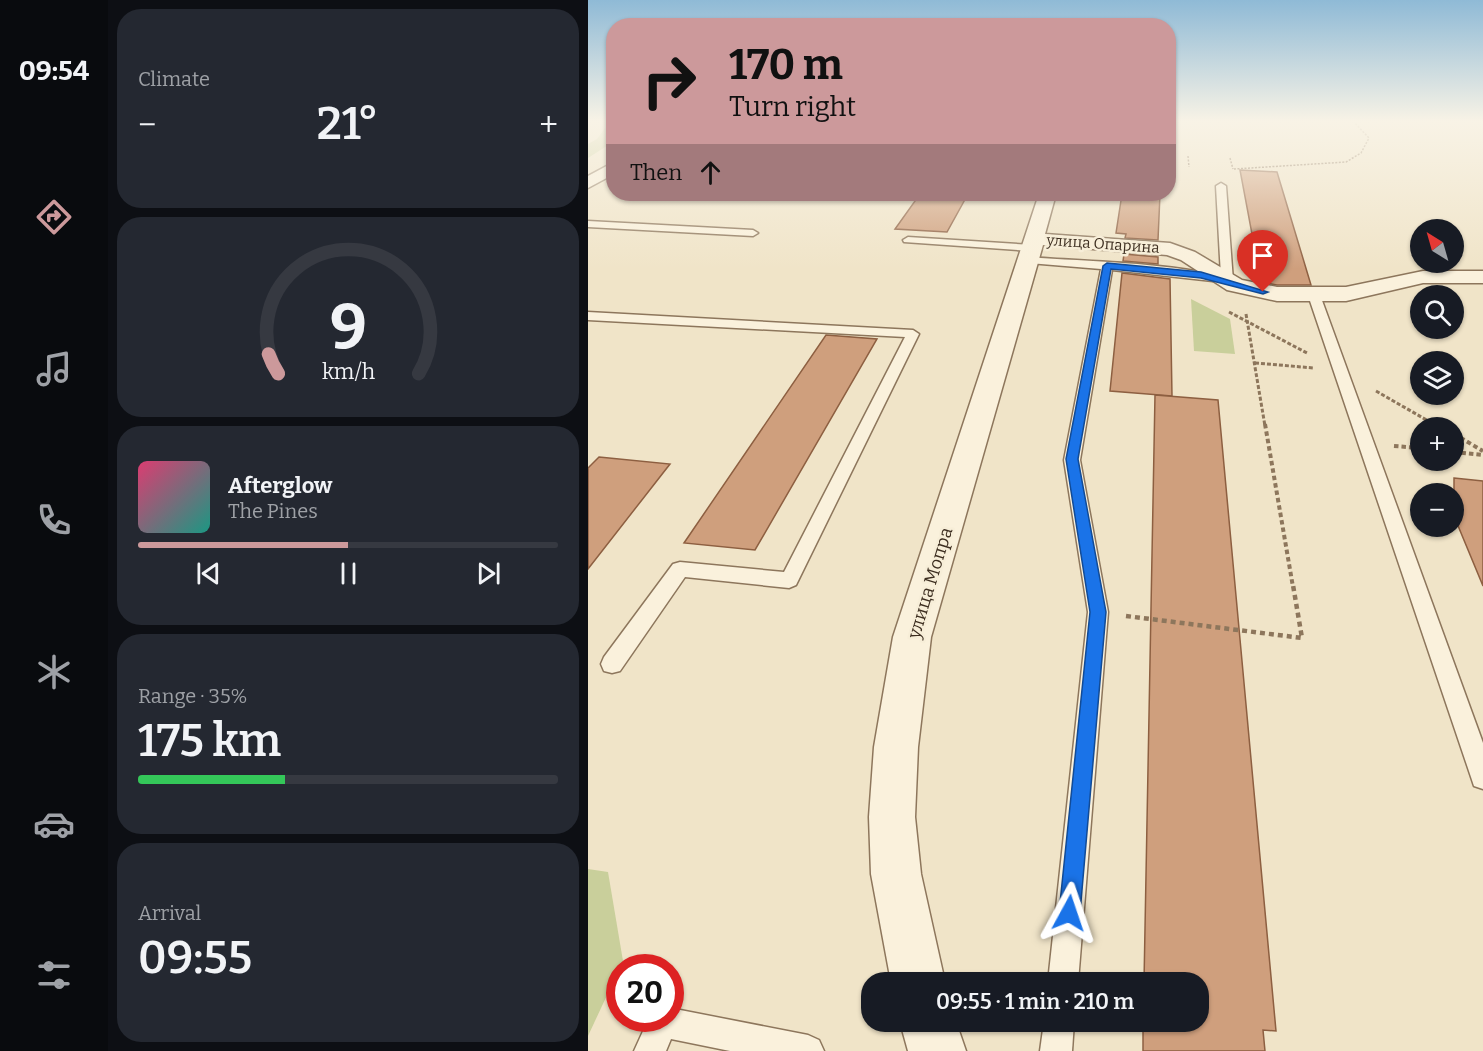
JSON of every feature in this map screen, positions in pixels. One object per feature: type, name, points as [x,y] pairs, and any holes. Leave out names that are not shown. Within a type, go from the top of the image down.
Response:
[{"type":"street","points":[[588,183],[606,172]]},
{"type":"street","name":"улица Мопра","points":[[916,972],[896,874],[892,817],[896,747],[912,637],[1045,201]]},
{"type":"street","name":"улица Опарина","points":[[1032,249],[1170,249],[1188,256],[1234,284],[1277,294],[1314,295],[1361,292],[1423,277],[1483,277]]},
{"type":"street","points":[[931,1032],[936,1051]]},
{"type":"lane","points":[[908,240],[1032,249],[1107,266],[1201,275],[1234,284],[1221,186]]},
{"type":"lane","points":[[588,224],[753,233]]},
{"type":"lane","points":[[1064,972],[1098,612],[1072,459],[1107,266]]},
{"type":"lane","points":[[1314,295],[1483,777]]},
{"type":"lane","points":[[588,316],[913,334],[789,580],[680,569],[612,664]]},
{"type":"lane","points":[[650,1051],[663,1022],[808,1051]]},
{"type":"lane","points":[[1056,1051],[1058,1032]]},
{"type":"path","points":[[1098,612],[1302,638],[1255,363],[1234,284]]},
{"type":"path","points":[[1255,363],[1339,370],[1422,417]]},
{"type":"path","points":[[1464,441],[1483,453]]},
{"type":"path","points":[[1464,452],[1483,453]]},
{"type":"green space","points":[[1191,299],[1230,319],[1235,354],[1194,351]]},
{"type":"green space","points":[[588,869],[608,872],[622,954],[606,954],[606,997],[588,1036]]},
{"type":"building","points":[[1240,171],[1277,172],[1311,285],[1277,285],[1261,282]]},
{"type":"building","points":[[915,201],[964,201],[947,232],[895,229]]},
{"type":"building","points":[[1121,201],[1160,201],[1158,240],[1125,238],[1126,234],[1116,233]]},
{"type":"building","points":[[1124,254],[1158,257],[1158,264],[1123,261]]},
{"type":"building","points":[[1122,273],[1170,279],[1172,396],[1110,391]]},
{"type":"building","points":[[826,335],[877,339],[755,550],[684,543]]},
{"type":"building","points":[[1155,395],[1218,400],[1276,1031],[1263,1030],[1265,1051],[1143,1051],[1143,1032],[1209,1032],[1209,972],[1144,972]]},
{"type":"building","points":[[599,457],[670,464],[588,569],[588,468]]},
{"type":"building","points":[[1454,478],[1483,481],[1483,586],[1463,537],[1464,483],[1454,483]]},
{"type":"route","points":[[1069,913],[1098,612],[1072,459],[1107,266],[1201,275],[1263,292]]}]
